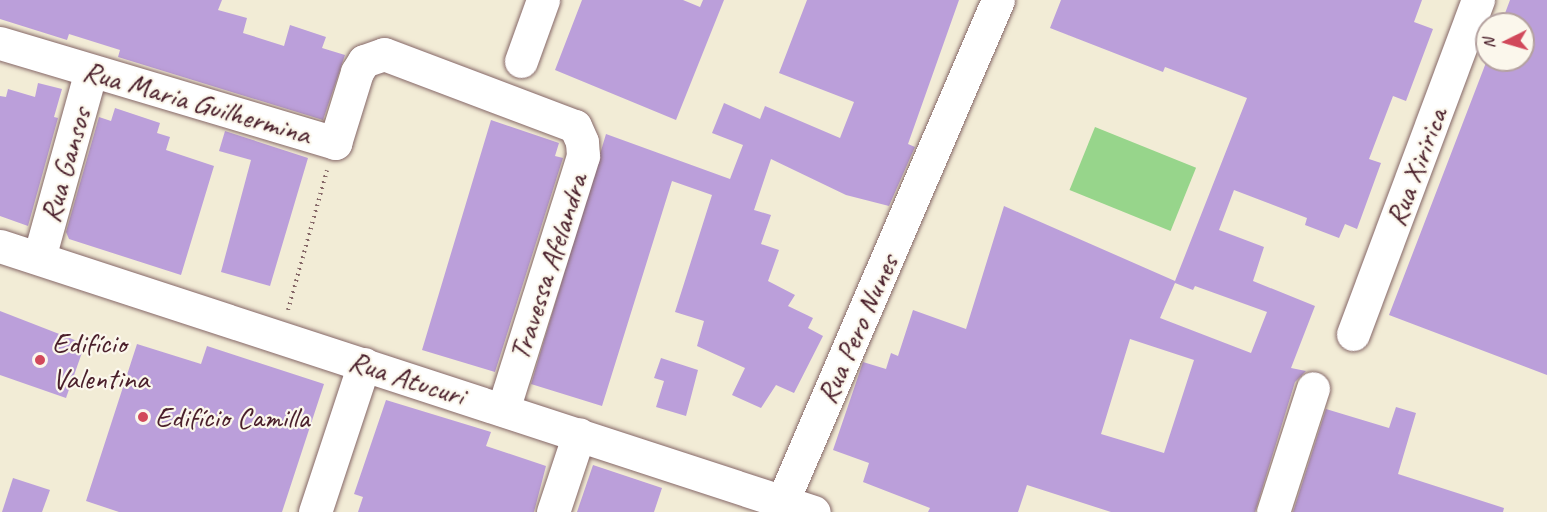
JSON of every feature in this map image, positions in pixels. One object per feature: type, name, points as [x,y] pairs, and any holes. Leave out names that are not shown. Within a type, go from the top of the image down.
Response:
[{"type":"street","points":[[521,61],[543,0]]},
{"type":"street","name":"Rua Pero Nunes","points":[[780,507],[938,147],[998,0]]},
{"type":"street","name":"Rua Xiririca","points":[[1353,334],[1478,0]]},
{"type":"street","name":"Rua Maria Guilhermina","points":[[0,44],[335,143],[357,72],[364,61],[384,54],[575,126]]},
{"type":"street","name":"Rua Gansos","points":[[39,258],[91,71]]},
{"type":"street","name":"Travessa Afelandra","points":[[503,410],[583,156],[582,142],[575,126]]},
{"type":"street","name":"Rua Atucuri","points":[[0,246],[579,434],[780,507],[814,512]]},
{"type":"street","points":[[315,512],[364,364]]},
{"type":"street","points":[[1274,512],[1313,388]]},
{"type":"street","points":[[553,512],[579,434]]},
{"type":"path","points":[[280,337],[335,143]]},
{"type":"green space","points":[[1095,127],[1196,168],[1171,231],[1070,190]]},
{"type":"building","points":[[0,0],[222,0],[218,10],[247,18],[243,33],[284,46],[290,25],[326,37],[322,48],[345,55],[323,120],[118,57],[120,50],[69,34],[67,40],[0,19]]},
{"type":"building","points":[[582,0],[683,0],[700,7],[703,0],[724,0],[676,120],[555,70]]},
{"type":"building","points":[[807,0],[959,0],[908,144],[915,147],[889,206],[846,195],[771,159],[754,210],[771,215],[761,244],[779,250],[768,281],[795,295],[788,306],[813,318],[808,328],[823,336],[794,393],[776,385],[761,408],[732,395],[745,368],[697,346],[704,321],[675,312],[712,195],[672,181],[602,406],[531,384],[606,134],[730,179],[743,145],[712,133],[724,103],[760,119],[765,106],[840,138],[854,102],[779,73]]},
{"type":"building","points":[[1061,0],[1422,0],[1414,22],[1433,29],[1406,101],[1393,96],[1369,159],[1381,163],[1357,229],[1345,224],[1339,238],[1305,225],[1307,218],[1234,190],[1219,230],[1264,247],[1253,281],[1315,306],[1291,368],[1306,371],[1295,382],[1255,512],[1111,512],[1027,485],[1018,512],[928,512],[930,508],[863,482],[869,463],[833,450],[863,362],[886,369],[891,353],[898,356],[913,310],[966,329],[1004,206],[1175,281],[1247,98],[1165,67],[1163,72],[1050,28]],"holes":[[[1175,283],[1193,290],[1195,286],[1267,312],[1251,353],[1160,318]],[[1130,339],[1194,360],[1164,453],[1101,434]]]},
{"type":"building","points":[[1510,0],[1547,0],[1547,375],[1389,315],[1482,72],[1535,72],[1535,12],[1506,12]]},
{"type":"building","points":[[38,83],[62,89],[54,117],[58,118],[28,226],[0,216],[0,96],[6,97],[8,89],[35,97]]},
{"type":"building","points":[[115,108],[160,123],[157,133],[170,137],[166,150],[214,166],[181,275],[69,239],[66,232],[99,117],[111,121]]},
{"type":"building","points":[[491,120],[559,143],[555,156],[563,158],[495,372],[422,350]]},
{"type":"building","points":[[225,131],[308,158],[270,286],[221,272],[251,160],[219,151]]},
{"type":"building","name":"Edifício Valentina","points":[[0,311],[85,344],[66,398],[0,375]]},
{"type":"building","points":[[137,344],[201,364],[207,346],[324,384],[282,512],[119,512],[86,501]]},
{"type":"building","points":[[661,358],[698,370],[686,416],[656,407],[664,381],[654,378]]},
{"type":"building","points":[[386,400],[491,432],[486,446],[546,466],[534,512],[358,512],[363,497],[354,494]]},
{"type":"building","points":[[1396,407],[1416,413],[1398,474],[1504,508],[1503,512],[1293,512],[1326,409],[1389,428]]},
{"type":"building","points":[[593,465],[662,488],[654,512],[577,512]]},
{"type":"building","points":[[13,478],[50,490],[42,512],[2,512]]},
{"type":"place","name":"Edifício Valentina","points":[[40,360]]},
{"type":"place","name":"Edifício Camilla","points":[[143,417]]}]
